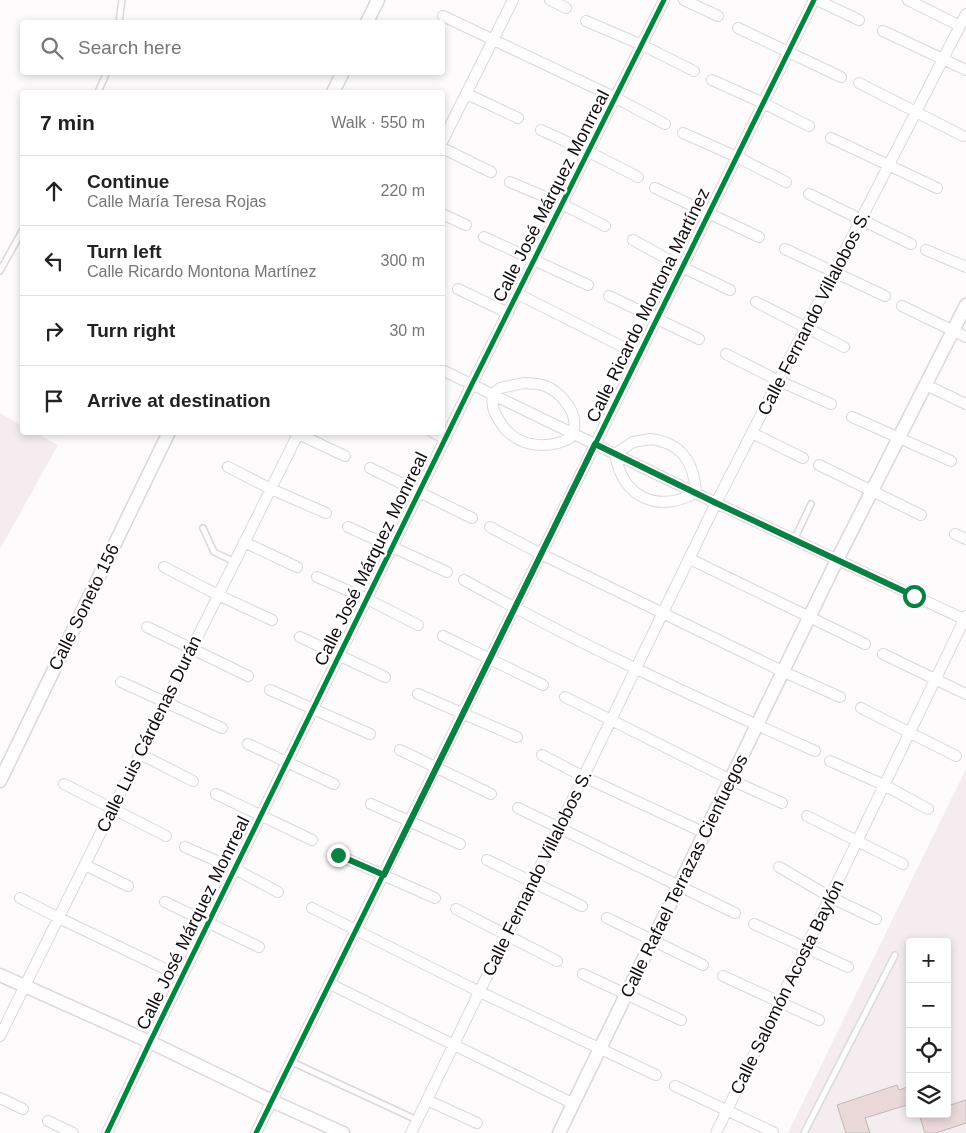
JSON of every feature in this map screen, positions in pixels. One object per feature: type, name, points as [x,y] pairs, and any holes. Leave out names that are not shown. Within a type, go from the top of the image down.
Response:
[{"type":"street","points":[[368,20],[378,0]]},
{"type":"street","points":[[445,136],[513,0]]},
{"type":"street","points":[[550,0],[566,8]]},
{"type":"street","name":"Calle José Márquez Monrreal","points":[[107,1133],[472,384],[664,0]]},
{"type":"street","points":[[684,0],[718,16]]},
{"type":"street","points":[[815,0],[859,20]]},
{"type":"street","name":"Calle Ricardo Montona Martínez","points":[[256,1133],[815,0]]},
{"type":"street","points":[[908,0],[960,26]]},
{"type":"street","name":"Calle Fernando Villalobos S.","points":[[411,1133],[716,503],[966,14]]},
{"type":"street","points":[[443,16],[616,98],[665,124]]},
{"type":"street","points":[[586,21],[642,45],[694,71]]},
{"type":"street","points":[[738,28],[789,50],[841,76]]},
{"type":"street","points":[[883,31],[966,70]]},
{"type":"street","points":[[334,90],[342,75]]},
{"type":"street","points":[[712,80],[809,126]]},
{"type":"street","points":[[859,83],[962,136]]},
{"type":"street","points":[[467,94],[518,118]]},
{"type":"street","points":[[541,130],[638,177]]},
{"type":"street","points":[[683,133],[786,182]]},
{"type":"street","points":[[831,138],[938,188]]},
{"type":"street","points":[[445,149],[491,172]]},
{"type":"street","points":[[510,182],[562,204],[605,226]]},
{"type":"street","points":[[655,188],[759,236]]},
{"type":"street","points":[[809,194],[911,244]]},
{"type":"street","points":[[445,215],[466,225]]},
{"type":"street","points":[[484,237],[588,285]]},
{"type":"street","points":[[633,240],[682,267],[730,290]]},
{"type":"street","points":[[785,249],[885,296]]},
{"type":"street","points":[[926,250],[966,268]]},
{"type":"street","points":[[458,289],[508,313]]},
{"type":"street","points":[[518,294],[639,355]]},
{"type":"street","points":[[609,296],[699,339]]},
{"type":"street","points":[[756,302],[844,347]]},
{"type":"street","name":"Calle Rafael Terrazas Cienfuegos","points":[[559,1133],[837,560],[966,305]]},
{"type":"street","points":[[902,306],[966,337]]},
{"type":"street","points":[[726,354],[779,381],[831,404]]},
{"type":"street","points":[[445,371],[794,540],[966,618]]},
{"type":"street","points":[[524,382],[543,385],[569,406],[573,418],[573,433],[568,439],[553,444],[538,445],[524,442],[508,431],[497,417],[492,405],[493,394],[500,388],[524,382]]},
{"type":"street","points":[[926,385],[966,404]]},
{"type":"street","points":[[852,417],[950,461]]},
{"type":"street","points":[[752,433],[803,458]]},
{"type":"street","name":"Calle Soneto 156","points":[[0,781],[168,435]]},
{"type":"street","name":"Calle Luis Cárdenas Durán","points":[[0,1036],[296,435]]},
{"type":"street","points":[[301,435],[345,456]]},
{"type":"street","points":[[438,435],[446,439]]},
{"type":"street","points":[[615,454],[627,445],[639,441],[650,439],[667,443],[684,455],[691,464],[696,493]]},
{"type":"street","points":[[615,454],[623,479],[627,485],[641,496],[658,502],[667,502],[683,499],[696,493]]},
{"type":"street","points":[[819,465],[921,515]]},
{"type":"street","points":[[228,467],[271,489],[326,513]]},
{"type":"street","points":[[370,468],[472,518]]},
{"type":"street","points":[[348,526],[447,572]]},
{"type":"street","points":[[490,527],[541,554],[784,672],[840,697]]},
{"type":"street","points":[[955,534],[966,539]]},
{"type":"street","points":[[244,542],[297,568]]},
{"type":"street","points":[[690,560],[865,644]]},
{"type":"street","points":[[164,567],[272,620]]},
{"type":"street","points":[[317,577],[367,599],[418,625]]},
{"type":"street","points":[[464,580],[515,608],[637,668],[757,725],[815,750]]},
{"type":"street","name":"Calle Salomón Acosta Baylón","points":[[716,1133],[966,618]]},
{"type":"street","points":[[147,627],[248,676]]},
{"type":"street","points":[[443,636],[543,685]]},
{"type":"street","points":[[300,637],[340,654],[385,677]]},
{"type":"street","points":[[883,654],[966,694]]},
{"type":"street","points":[[121,682],[222,728]]},
{"type":"street","points":[[270,690],[370,734]]},
{"type":"street","points":[[418,694],[516,738]]},
{"type":"street","points":[[565,697],[731,780],[782,803]]},
{"type":"street","points":[[861,708],[956,756]]},
{"type":"street","points":[[248,744],[334,784]]},
{"type":"street","points":[[400,750],[492,794]]},
{"type":"street","points":[[140,754],[193,781]]},
{"type":"street","points":[[542,756],[705,833]]},
{"type":"street","points":[[830,761],[884,785],[928,808]]},
{"type":"street","points":[[64,784],[166,836]]},
{"type":"street","points":[[216,794],[312,840]]},
{"type":"street","points":[[371,804],[460,844]]},
{"type":"street","points":[[518,808],[734,913]]},
{"type":"street","points":[[807,816],[902,864]]},
{"type":"street","points":[[185,847],[235,869],[278,892]]},
{"type":"street","points":[[338,855],[435,898]]},
{"type":"street","points":[[487,860],[582,906]]},
{"type":"street","points":[[85,864],[128,886]]},
{"type":"street","points":[[779,867],[830,897],[876,919]]},
{"type":"street","points":[[20,898],[182,977]]},
{"type":"street","points":[[165,902],[259,948]]},
{"type":"street","points":[[312,908],[480,992],[656,1075]]},
{"type":"street","points":[[456,909],[557,961]]},
{"type":"street","points":[[607,918],[703,965]]},
{"type":"street","points":[[754,924],[848,967]]},
{"type":"street","points":[[583,974],[681,1020]]},
{"type":"street","points":[[0,975],[150,1042],[343,1133]]},
{"type":"street","points":[[723,976],[819,1020]]},
{"type":"street","points":[[330,984],[574,1104]]},
{"type":"street","points":[[675,1086],[773,1132]]},
{"type":"street","points":[[0,1098],[23,1109]]},
{"type":"street","points":[[428,1100],[477,1123]]},
{"type":"street","points":[[48,1121],[73,1133]]},
{"type":"lane","points":[[119,20],[122,0]]},
{"type":"lane","points":[[99,90],[106,75]]},
{"type":"lane","points":[[0,271],[20,235]]},
{"type":"lane","points":[[794,540],[811,504]]},
{"type":"lane","points":[[203,528],[214,552],[235,562]]},
{"type":"lane","points":[[804,1133],[895,955]]},
{"type":"lane","points":[[292,1062],[417,1120]]},
{"type":"shaded area","points":[[0,413],[20,425],[20,435],[39,435],[58,445],[0,549]]},
{"type":"shaded area","points":[[966,769],[966,1133],[788,1133]]},
{"type":"building","points":[[897,1085],[899,1090],[906,1087],[906,1105],[865,1118],[870,1133],[846,1133],[837,1105]]},
{"type":"building","points":[[966,1100],[966,1123],[936,1133],[925,1133],[920,1118],[951,1118],[951,1105]]},
{"type":"cycle path","points":[[107,1133],[472,384],[664,0]]},
{"type":"cycle path","points":[[256,1133],[814,0]]},
{"type":"route","points":[[338,855],[384,875],[595,444],[914,596]]}]
